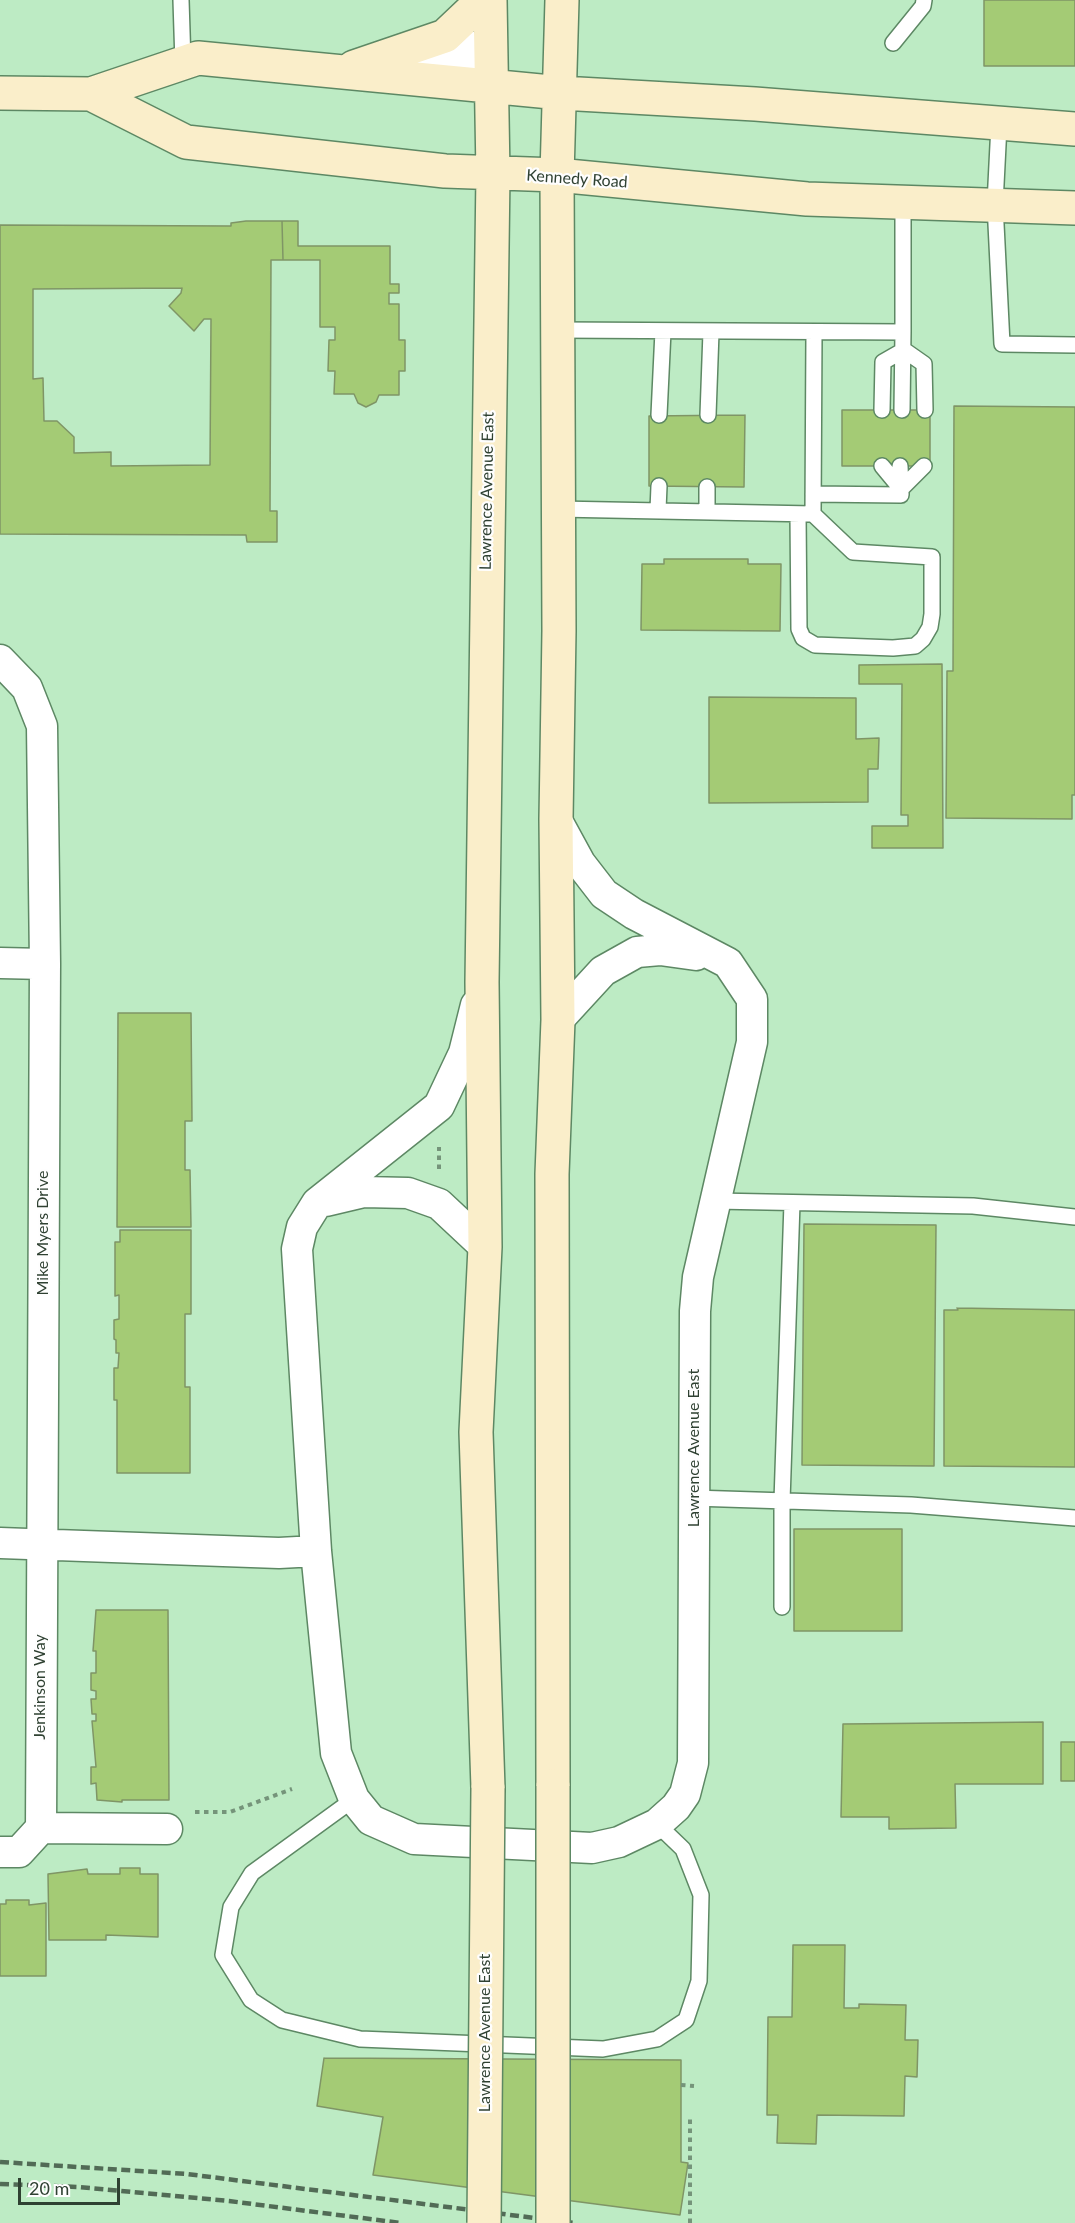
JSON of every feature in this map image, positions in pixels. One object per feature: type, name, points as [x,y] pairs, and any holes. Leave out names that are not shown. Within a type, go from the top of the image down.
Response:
[{"type":"main road","points":[[343,70],[445,36],[483,0]]},
{"type":"main road","name":"Lawrence Avenue East","points":[[484,2223],[488,1788],[476,1432],[485,1247],[482,982],[493,174],[490,0]]},
{"type":"main road","name":"Lawrence Avenue East","points":[[553,2223],[552,1174],[558,1020],[557,176],[562,0]]},
{"type":"main road","name":"Kennedy Road","points":[[0,93],[91,94],[198,58],[492,84],[561,93],[755,104],[999,125],[1075,129]]},
{"type":"main road","name":"Kennedy Road","points":[[91,94],[186,142],[445,171],[557,176],[807,199],[1075,208]]},
{"type":"street","name":"Mike Myers Drive","points":[[0,660],[27,688],[42,726],[45,964],[41,1545]]},
{"type":"street","name":"Lawrence Avenue East","points":[[482,982],[464,1053],[439,1106],[317,1203],[302,1227],[297,1249],[316,1551],[336,1753],[354,1799],[372,1820],[414,1839],[592,1848],[619,1842],[657,1824],[676,1807],[685,1794],[693,1763],[695,1311],[698,1276],[752,1042],[752,999],[728,963],[634,914],[604,894],[580,863],[556,819]]},
{"type":"street","points":[[558,1020],[603,971],[637,952],[681,951],[728,963]]},
{"type":"street","points":[[0,963],[45,964]]},
{"type":"street","points":[[317,1203],[364,1192],[408,1193],[439,1204],[485,1247]]},
{"type":"street","points":[[0,1543],[279,1553],[316,1551]]},
{"type":"street","name":"Jenkinson Way","points":[[41,1545],[41,1828]]},
{"type":"street","points":[[0,1852],[19,1852],[41,1828],[167,1829]]},
{"type":"lane","points":[[181,0],[183,63]]},
{"type":"lane","points":[[893,43],[923,6],[924,0]]},
{"type":"lane","points":[[999,125],[996,204],[1002,344],[1075,345]]},
{"type":"lane","points":[[902,410],[903,201]]},
{"type":"lane","points":[[558,330],[903,332]]},
{"type":"lane","points":[[659,416],[663,331]]},
{"type":"lane","points":[[708,415],[711,332]]},
{"type":"lane","points":[[558,509],[805,514],[853,552],[932,557],[930,627],[923,639],[915,646],[893,648],[815,645],[803,638],[799,629],[805,514],[813,494],[814,333]]},
{"type":"lane","points":[[904,350],[924,364],[925,410]]},
{"type":"lane","points":[[882,410],[883,362],[904,350]]},
{"type":"lane","points":[[882,466],[901,489]]},
{"type":"lane","points":[[813,494],[901,495],[900,466]]},
{"type":"lane","points":[[901,489],[924,466]]},
{"type":"lane","points":[[658,510],[659,486]]},
{"type":"lane","points":[[707,487],[707,511]]},
{"type":"lane","points":[[715,1202],[973,1206],[1075,1217]]},
{"type":"lane","points":[[782,1607],[782,1501],[792,1203]]},
{"type":"lane","points":[[693,1498],[911,1505],[1075,1518]]},
{"type":"lane","points":[[354,1799],[252,1873],[231,1907],[223,1955],[251,2000],[282,2020],[360,2039],[603,2049],[657,2039],[686,2020],[699,1981],[701,1895],[683,1849],[657,1824]]},
{"type":"path","points":[[439,1140],[439,1172]]},
{"type":"path","points":[[681,2085],[694,2086]]},
{"type":"path","points":[[690,2117],[690,2223]]},
{"type":"building","points":[[984,0],[1075,0],[1075,66],[984,66]]},
{"type":"building","points":[[282,221],[283,260],[271,260],[270,511],[277,511],[277,542],[247,542],[246,535],[0,534],[0,225],[231,226],[231,223]],"holes":[[[182,288],[181,293],[169,306],[194,331],[204,319],[211,319],[210,465],[111,466],[111,452],[74,453],[74,437],[57,421],[44,421],[43,378],[33,379],[33,289]]]},
{"type":"building","points":[[282,221],[298,221],[298,246],[390,246],[390,284],[399,284],[399,293],[389,293],[389,304],[399,304],[399,340],[405,340],[405,371],[399,371],[399,395],[379,395],[376,402],[366,407],[358,403],[354,394],[334,394],[335,371],[328,371],[329,340],[335,340],[335,327],[320,327],[320,260],[283,260]]},
{"type":"building","points":[[954,406],[1075,407],[1075,795],[1072,795],[1072,819],[946,818],[947,671],[953,671]]},
{"type":"building","points":[[842,410],[930,410],[930,466],[842,466]]},
{"type":"building","points":[[745,415],[744,487],[649,486],[649,416]]},
{"type":"building","points":[[664,559],[748,559],[748,564],[781,564],[780,631],[641,630],[642,564],[664,564]]},
{"type":"building","points":[[942,664],[943,848],[872,848],[872,826],[908,826],[908,815],[901,815],[902,684],[859,684],[859,665]]},
{"type":"building","points":[[709,697],[856,698],[856,739],[879,738],[878,769],[868,769],[868,802],[709,803]]},
{"type":"building","points":[[118,1013],[191,1013],[192,1121],[185,1121],[185,1170],[190,1170],[191,1227],[117,1227]]},
{"type":"building","points":[[804,1224],[936,1225],[934,1466],[802,1465]]},
{"type":"building","points":[[120,1230],[191,1230],[191,1314],[185,1314],[185,1387],[190,1387],[190,1473],[117,1473],[117,1400],[114,1400],[114,1368],[118,1368],[119,1353],[116,1353],[114,1320],[119,1319],[119,1295],[115,1296],[115,1242],[120,1242]]},
{"type":"building","points":[[957,1308],[1075,1310],[1075,1467],[944,1466],[944,1310],[958,1310]]},
{"type":"building","points":[[794,1529],[902,1529],[902,1631],[794,1631]]},
{"type":"building","points":[[96,1610],[168,1610],[169,1800],[122,1800],[122,1802],[97,1800],[96,1783],[91,1784],[91,1767],[96,1767],[92,1721],[96,1721],[96,1714],[92,1714],[91,1699],[96,1699],[96,1691],[91,1690],[91,1673],[96,1673],[96,1651],[93,1651]]},
{"type":"building","points":[[1043,1722],[1043,1784],[955,1784],[956,1828],[889,1829],[889,1817],[841,1817],[843,1724]]},
{"type":"building","points":[[1061,1742],[1075,1742],[1075,1781],[1061,1781]]},
{"type":"building","points":[[120,1868],[140,1868],[140,1874],[158,1874],[158,1937],[106,1935],[106,1940],[49,1940],[48,1874],[87,1869],[88,1874],[120,1874]]},
{"type":"building","points":[[6,1900],[29,1900],[29,1905],[46,1903],[46,1976],[0,1976],[0,1904],[6,1904]]},
{"type":"building","points":[[793,1945],[845,1945],[844,2008],[859,2008],[859,2004],[906,2005],[905,2040],[918,2040],[917,2077],[905,2076],[904,2116],[817,2115],[816,2144],[777,2143],[778,2115],[767,2115],[768,2017],[792,2017]]},
{"type":"building","points":[[324,2058],[681,2060],[681,2162],[688,2163],[680,2215],[373,2175],[383,2117],[317,2106]]},
{"type":"railway","points":[[0,2162],[187,2174],[574,2223]]},
{"type":"railway","points":[[0,2184],[78,2187],[229,2201],[401,2223]]}]
